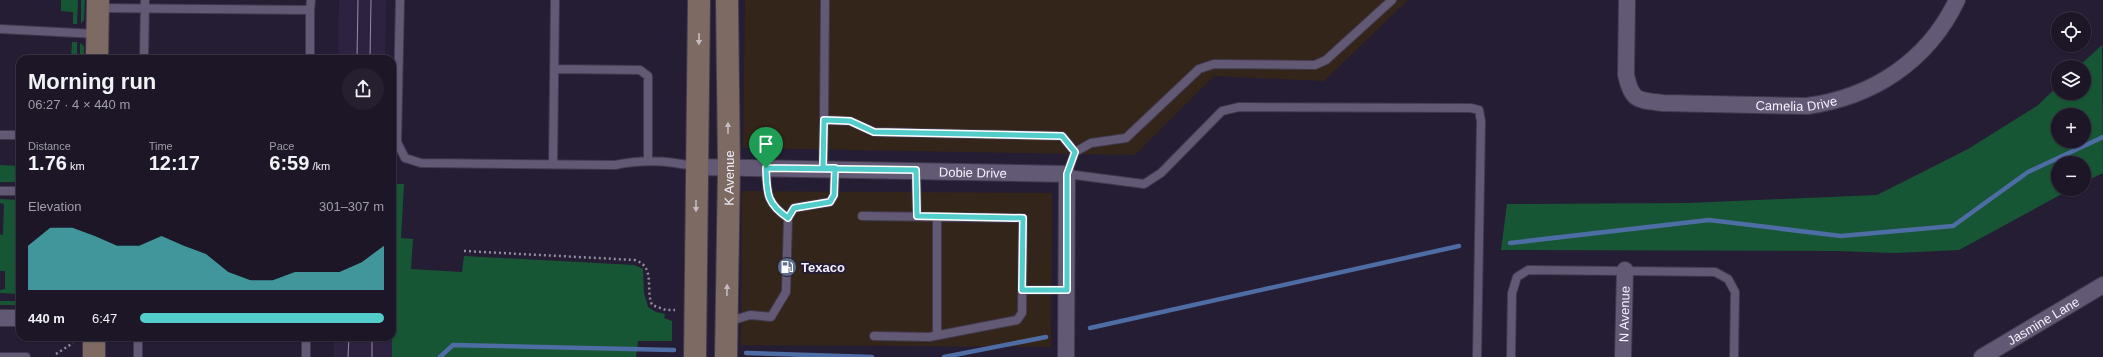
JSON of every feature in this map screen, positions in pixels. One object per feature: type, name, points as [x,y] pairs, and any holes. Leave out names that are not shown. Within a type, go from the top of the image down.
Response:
[{"type":"main road","points":[[696,357],[696,167],[700,0]]},
{"type":"main road","name":"K Avenue","points":[[726,357],[729,168],[728,0]]},
{"type":"main road","points":[[97,55],[98,4]]},
{"type":"main road","points":[[94,341],[94,357]]},
{"type":"street","name":"Camelia Drive","points":[[1627,0],[1626,75],[1628,86],[1633,95],[1640,100],[1663,103],[1807,106],[1828,103],[1852,96],[1876,85],[1905,67],[1930,42],[1950,15],[1957,0]]},
{"type":"street","name":"Dobie Drive","points":[[696,167],[829,168],[1067,174]]},
{"type":"street","points":[[1066,357],[1067,174]]},
{"type":"street","name":"N Avenue","points":[[1623,357],[1624,270]]},
{"type":"street","name":"Jasmine Lane","points":[[1982,357],[2103,285]]},
{"type":"street","points":[[0,318],[16,318]]},
{"type":"lane","points":[[310,55],[311,0]]},
{"type":"lane","points":[[400,0],[397,142],[405,158],[421,163],[615,165],[638,160],[648,160],[676,162],[696,167]]},
{"type":"lane","points":[[553,164],[555,0]]},
{"type":"lane","points":[[726,322],[750,315],[771,317],[786,292],[788,218],[794,208],[830,202],[834,195],[829,168],[824,120],[825,0]]},
{"type":"lane","points":[[1392,0],[1326,60],[1315,65],[1214,64],[1199,69],[1126,138],[1091,143],[1075,152],[1067,174],[1144,184],[1161,173],[1222,111],[1239,106],[1471,108],[1479,110],[1481,121],[1477,357]]},
{"type":"lane","points":[[98,4],[145,4],[310,10]]},
{"type":"lane","points":[[144,55],[145,4]]},
{"type":"lane","points":[[0,29],[97,34]]},
{"type":"lane","points":[[554,69],[640,70],[648,76],[648,160]]},
{"type":"lane","points":[[824,120],[850,121],[874,132],[1062,136],[1075,152]]},
{"type":"lane","points":[[0,135],[16,135]]},
{"type":"lane","points":[[766,168],[767,196],[776,210],[788,218]]},
{"type":"lane","points":[[916,170],[917,216]]},
{"type":"lane","points":[[0,191],[16,191]]},
{"type":"lane","points":[[862,216],[1023,218],[1022,313],[1017,320],[937,335],[874,336]]},
{"type":"lane","points":[[937,217],[937,335]]},
{"type":"lane","points":[[1511,357],[1512,293],[1517,277],[1528,270],[1715,272],[1728,279],[1735,292],[1734,357]]},
{"type":"lane","points":[[1022,290],[1067,290]]},
{"type":"lane","points":[[138,341],[138,357]]},
{"type":"lane","points":[[306,341],[306,357]]},
{"type":"lane","points":[[0,357],[26,357]]},
{"type":"path","points":[[464,251],[635,260],[643,263],[648,269],[649,297],[652,306],[666,310],[675,310]]},
{"type":"path","points":[[56,354],[73,343]]},
{"type":"shaded area","points":[[339,0],[386,0],[385,55],[338,55]]},
{"type":"shaded area","points":[[745,0],[1408,0],[1324,81],[1214,76],[1135,155],[743,148]]},
{"type":"shaded area","points":[[742,191],[1052,193],[1051,347],[741,345]]},
{"type":"shaded area","points":[[334,341],[392,341],[392,357],[334,357]]},
{"type":"green space","points":[[61,0],[78,0],[77,24],[73,24],[73,12],[61,11]]},
{"type":"green space","points":[[81,0],[85,0],[84,20],[81,24]]},
{"type":"green space","points":[[72,42],[77,42],[77,55],[71,55]]},
{"type":"green space","points":[[80,43],[84,46],[84,55],[80,55]]},
{"type":"green space","points":[[2102,45],[2103,173],[2091,179],[2091,156],[2051,156],[2051,196],[2058,196],[1959,250],[1896,253],[1836,251],[1501,250],[1507,204],[1688,203],[1877,195],[1968,149],[2037,106],[2051,93],[2051,100],[2091,100],[2091,60],[2086,60]]},
{"type":"green space","points":[[0,165],[16,166],[16,182],[0,182]]},
{"type":"green space","points":[[396,184],[404,184],[401,238],[413,239],[411,269],[462,272],[464,256],[634,265],[643,269],[644,293],[648,307],[656,312],[665,314],[664,318],[672,321],[672,341],[638,341],[636,357],[392,357],[392,341],[396,341]]},
{"type":"green space","points":[[0,199],[16,200],[16,294],[0,293],[0,290],[5,289],[5,271],[0,271],[0,234],[3,235],[4,204],[0,203]]},
{"type":"green space","points":[[0,301],[16,301],[16,305],[0,305]]},
{"type":"waterway","points":[[1510,243],[1709,220],[1841,236],[1953,226],[2028,172],[2103,137]]},
{"type":"waterway","points":[[1090,328],[1459,246]]},
{"type":"waterway","points":[[944,357],[1046,337]]},
{"type":"waterway","points":[[440,357],[453,345],[674,350]]},
{"type":"waterway","points":[[746,353],[872,357]]},
{"type":"tram line","points":[[357,55],[358,0]]},
{"type":"tram line","points":[[370,55],[371,0]]},
{"type":"tram line","points":[[348,357],[349,341]]},
{"type":"tram line","points":[[372,341],[372,357]]},
{"type":"place","name":"Texaco","points":[[787,267]]},
{"type":"route","points":[[766,168],[767,196],[776,210],[788,218],[794,208],[830,202],[834,195],[835,168],[823,168],[824,120],[850,121],[874,132],[1062,136],[1075,152],[1067,174],[1067,290],[1022,290],[1023,218],[917,216],[916,170],[823,168],[766,168]]}]
